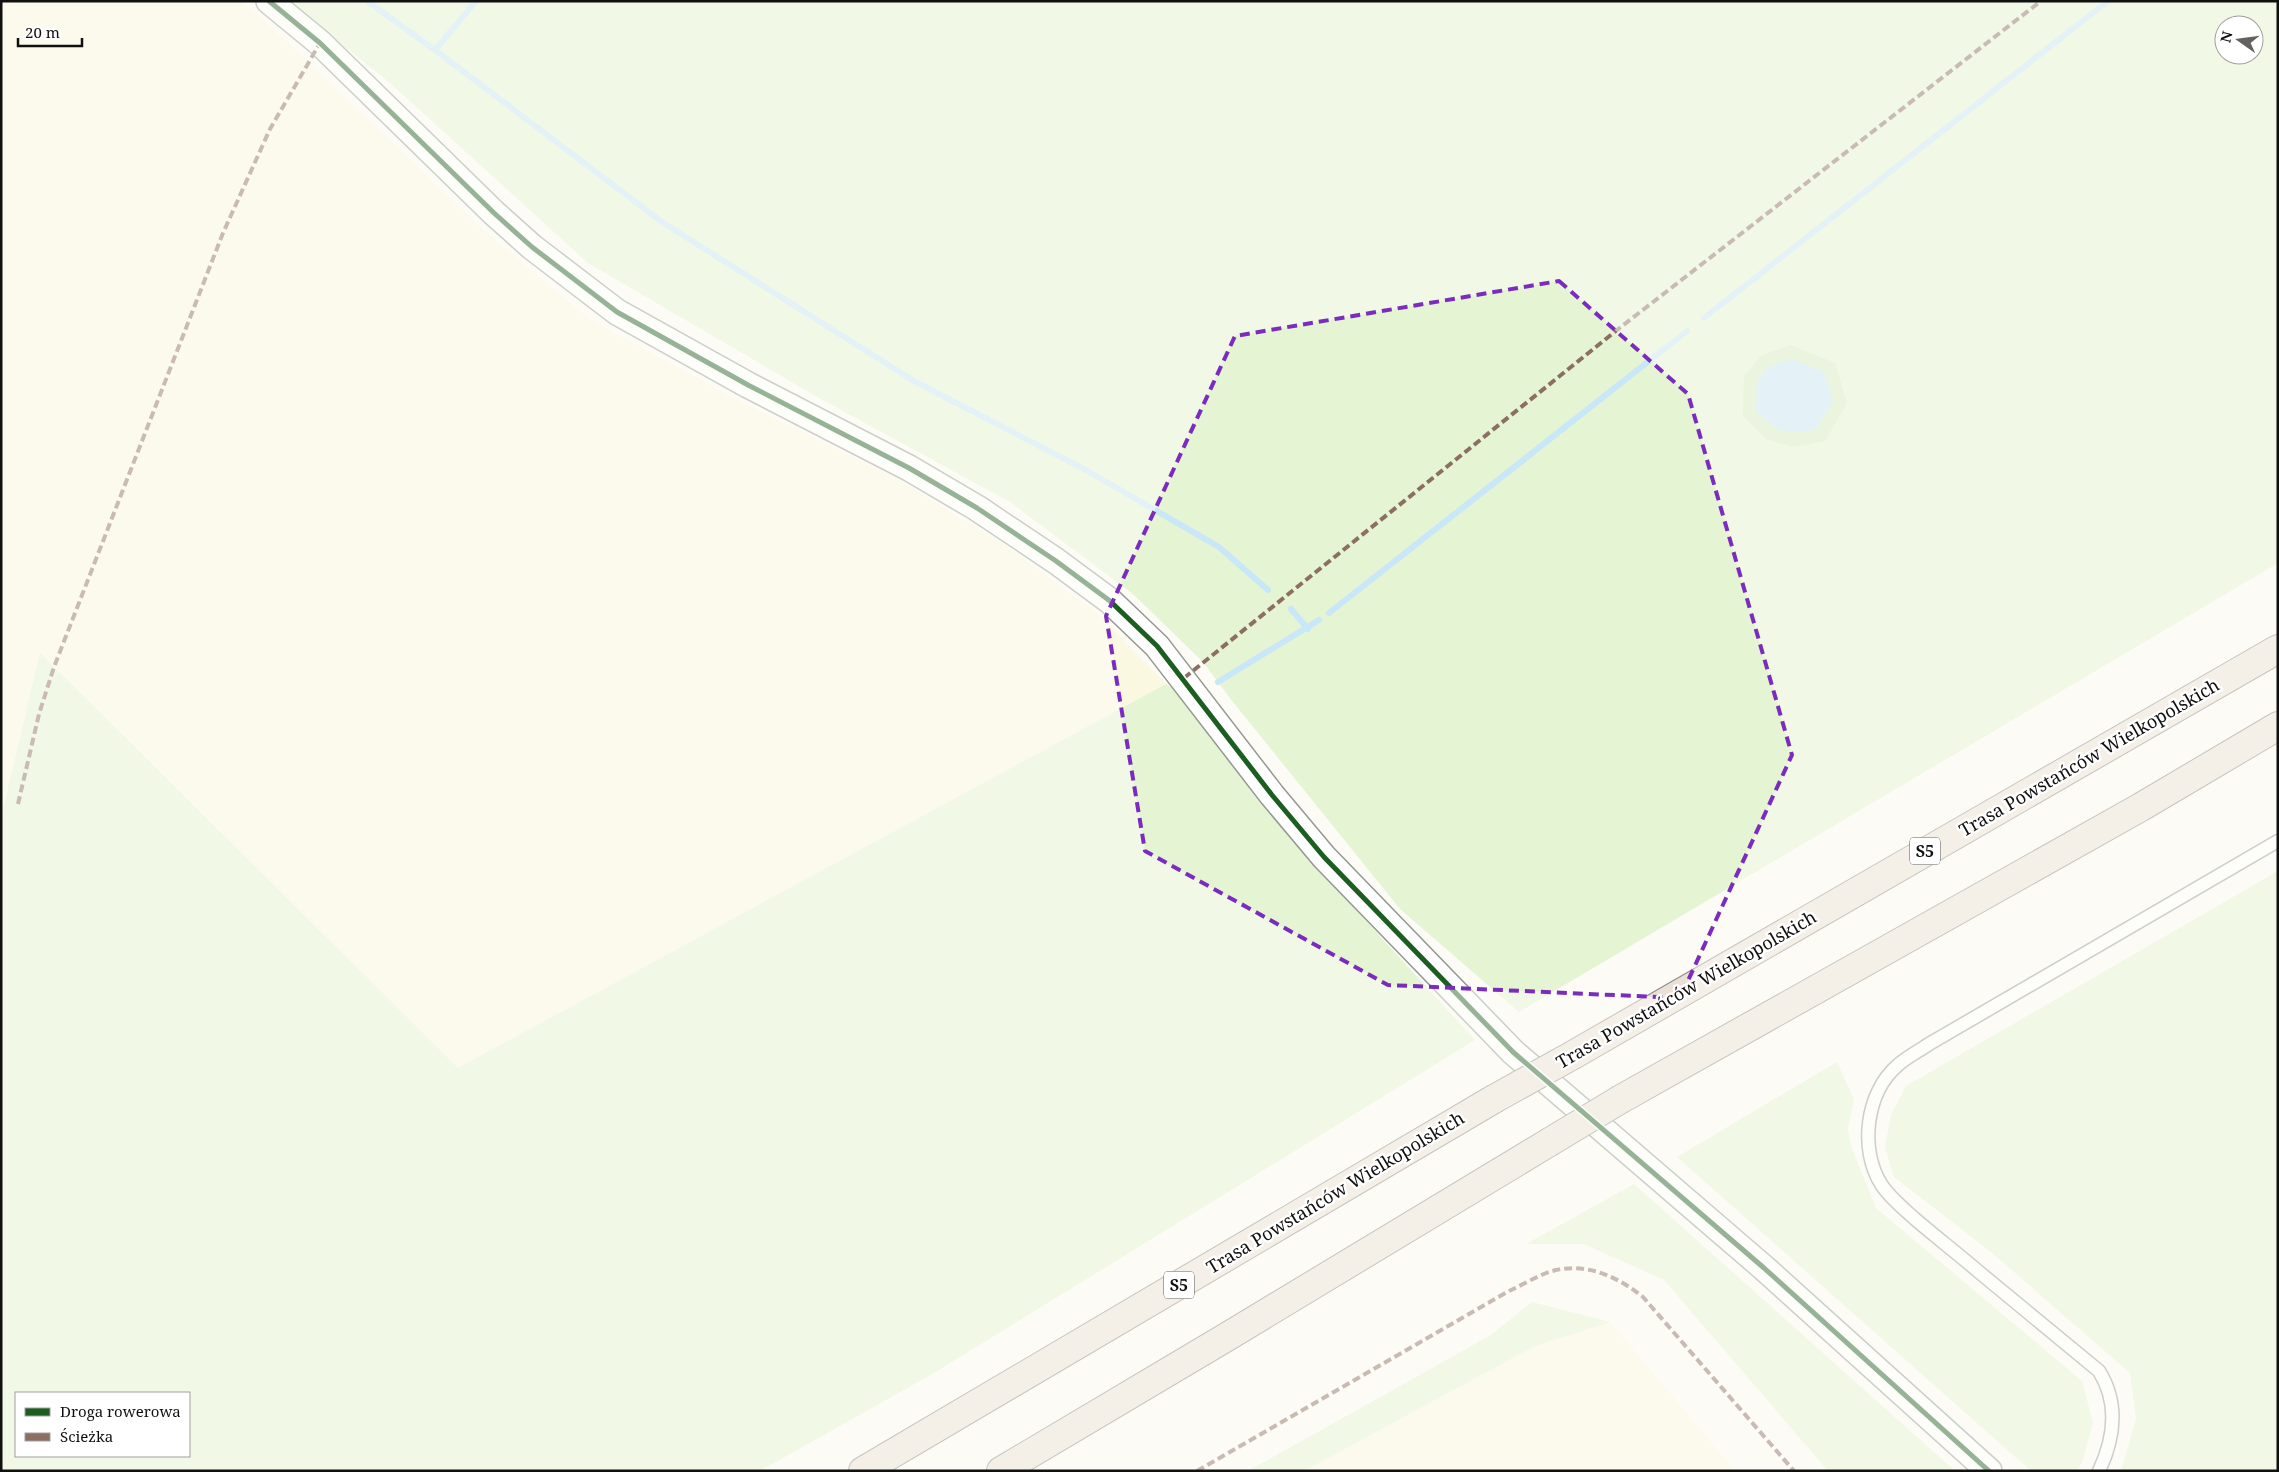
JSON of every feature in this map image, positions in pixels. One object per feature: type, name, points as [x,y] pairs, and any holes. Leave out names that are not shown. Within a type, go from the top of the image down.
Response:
[{"type":"highway","name":"Trasa Powstańców Wielkopolskich","points":[[863,1471],[1494,1099],[2278,649]]},
{"type":"highway","points":[[1001,1471],[1226,1338],[1621,1099],[2141,807],[2278,726]]},
{"type":"street","points":[[269,1],[320,43],[513,230],[572,279],[617,312],[748,385],[909,468],[977,508],[1056,561],[1110,601],[1157,646],[1272,795],[1324,857],[1512,1052],[1764,1268],[1988,1471]]},
{"type":"lane","points":[[2099,1471],[2112,1435],[2113,1415],[2107,1383],[2099,1370],[1940,1240],[1900,1205],[1881,1185],[1873,1166],[1868,1146],[1868,1125],[1874,1103],[1891,1072],[1929,1044],[2278,841]]},
{"type":"highlighted area","points":[[1559,281],[1688,394],[1792,755],[1680,998],[1388,985],[1145,851],[1106,616],[1235,336]]},
{"type":"shaded area","points":[[1,1],[241,1],[316,69],[485,232],[589,319],[735,399],[889,475],[1002,543],[1097,613],[1166,684],[458,1068],[40,654],[1,818]]},
{"type":"shaded area","points":[[1610,1322],[1735,1471],[1304,1471],[1535,1346]]},
{"type":"green space","points":[[288,1],[2278,1],[2278,563],[1519,1012],[1400,909],[1203,662],[1133,594],[1010,502],[819,398],[588,263],[390,83]]},
{"type":"green space","points":[[1791,345],[1835,363],[1847,403],[1825,441],[1793,447],[1766,439],[1743,416],[1744,376],[1762,355]]},
{"type":"green space","points":[[40,653],[458,1068],[1166,684],[1180,693],[1303,852],[1475,1040],[934,1373],[760,1471],[1,1471],[1,818]]},
{"type":"green space","points":[[2278,871],[2278,1471],[2121,1471],[2136,1419],[2130,1373],[1991,1252],[1894,1177],[1885,1147],[1891,1115],[1906,1086]]},
{"type":"green space","points":[[1837,1062],[1854,1100],[1848,1129],[1851,1146],[1876,1208],[2082,1381],[2093,1423],[2082,1463],[2076,1471],[2031,1471],[1677,1157]]},
{"type":"green space","points":[[1634,1184],[1955,1471],[1828,1471],[1664,1280],[1584,1244],[1526,1244]]},
{"type":"green space","points":[[1532,1302],[1610,1322],[1535,1346],[1304,1471],[1248,1471],[1491,1335]]},
{"type":"water","points":[[1791,359],[1824,372],[1833,401],[1816,429],[1797,432],[1783,431],[1771,424],[1756,411],[1757,381],[1769,366]]},
{"type":"waterway","points":[[367,1],[435,50],[662,222],[914,381],[1084,469],[1219,547],[1268,590]]},
{"type":"waterway","points":[[435,50],[476,1]]},
{"type":"waterway","points":[[1704,318],[2108,1]]},
{"type":"waterway","points":[[1329,613],[1687,331]]},
{"type":"waterway","points":[[1291,609],[1308,629]]},
{"type":"waterway","points":[[1218,682],[1319,620]]},
{"type":"marked path","points":[[1184,678],[1617,330],[2041,1]]},
{"type":"marked path","points":[[18,804],[39,714],[54,667],[223,233],[270,129],[320,43]]},
{"type":"marked path","points":[[1197,1471],[1509,1291],[1544,1274],[1568,1268],[1580,1268],[1602,1273],[1623,1283],[1643,1297],[1794,1471]]},
{"type":"cycle path","points":[[269,1],[320,43],[494,213],[532,247],[617,312],[748,385],[909,468],[977,508],[1056,561],[1110,601],[1157,646],[1272,795],[1324,857],[1513,1052],[1764,1268],[1989,1471]]}]
